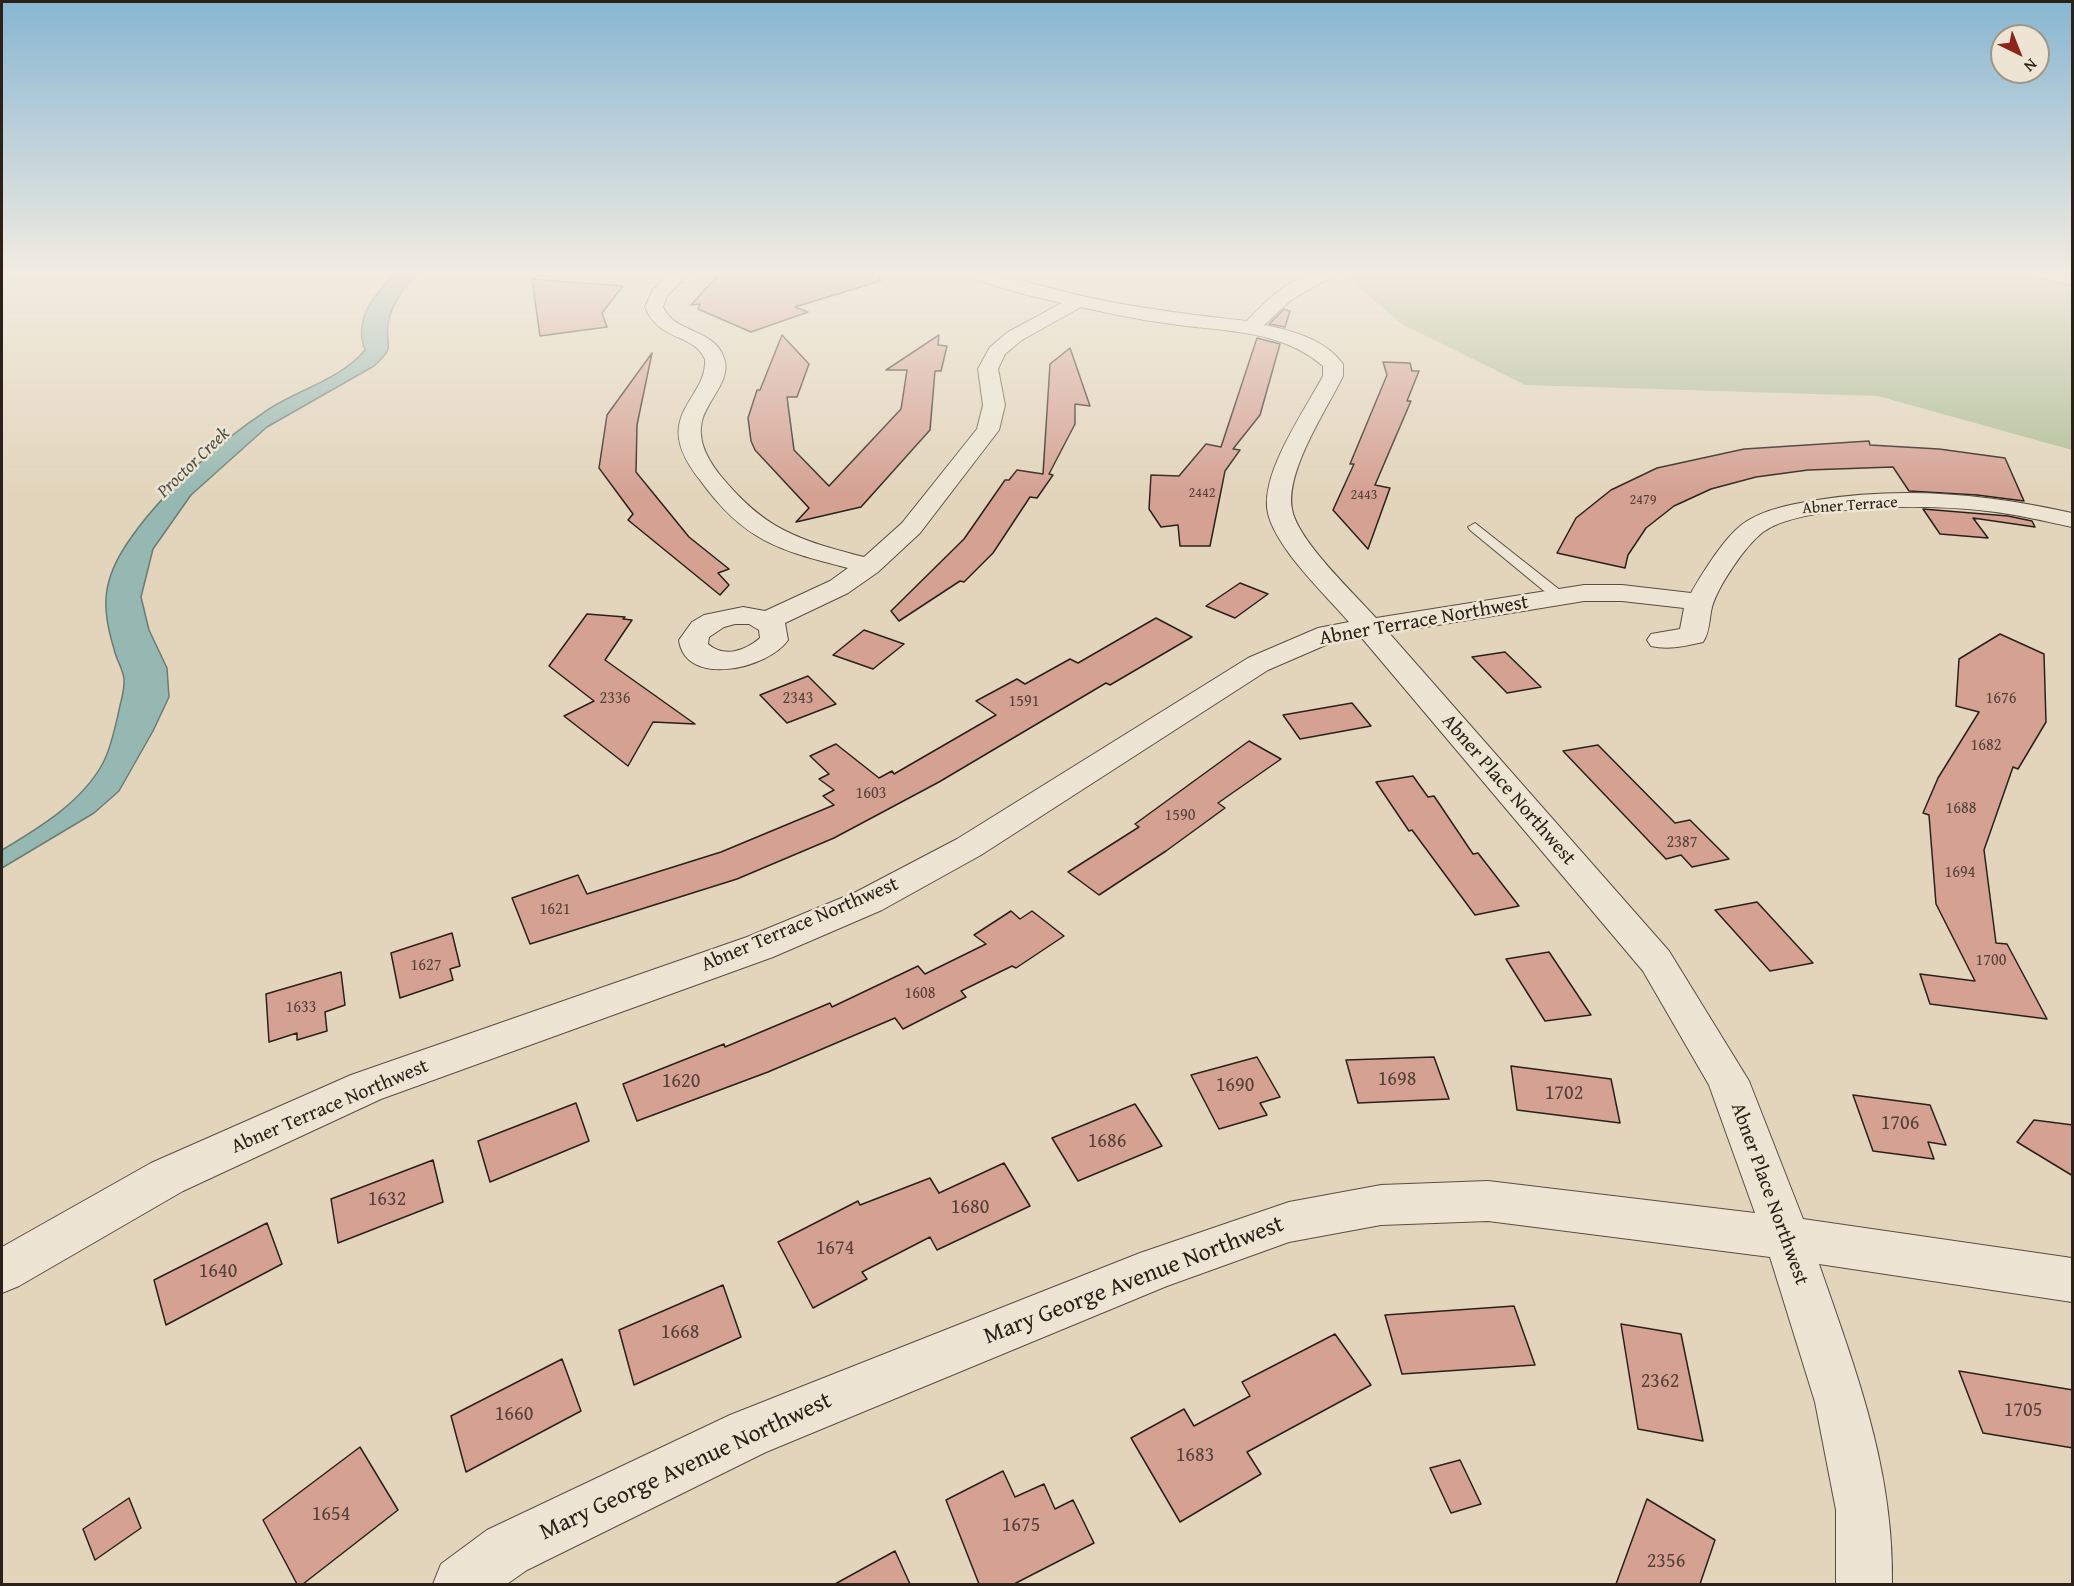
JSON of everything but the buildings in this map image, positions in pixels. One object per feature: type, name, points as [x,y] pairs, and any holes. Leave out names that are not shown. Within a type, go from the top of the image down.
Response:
[{"type":"street","points":[[707,348],[715,357],[715,371],[695,410],[690,426],[692,448],[703,469],[739,512],[760,529],[795,546],[868,566]]},
{"type":"street","points":[[766,621],[839,587],[868,566],[911,528],[987,430],[994,405],[988,369],[1001,348]]},
{"type":"street","name":"Abner Place Northwest","points":[[1316,348],[1322,351],[1333,364],[1334,376],[1284,476],[1279,501],[1283,520],[1293,540],[1656,961],[1728,1081],[1787,1238],[1841,1402],[1863,1510],[1864,1584]]},
{"type":"street","name":"Abner Terrace","points":[[1661,640],[1693,636],[1699,602],[1731,554],[1755,526],[1791,511],[1811,507],[1891,502],[1972,502],[2073,520]]},
{"type":"street","name":"Abner Terrace Northwest","points":[[2,1271],[167,1177],[366,1087],[760,947],[869,901],[969,847],[1258,664],[1328,634],[1560,597],[1622,593],[1699,602]]},
{"type":"street","name":"Mary George Avenue Northwest","points":[[461,1584],[507,1550],[748,1433],[1157,1269],[1290,1222],[1381,1205],[1488,1202],[1787,1238],[2073,1280]]},
{"type":"lane","points":[[1475,527],[1560,597]]},
{"type":"green space","points":[[1450,348],[2072,348],[2072,450],[1878,396],[1525,385]]},
{"type":"water","points":[[364,348],[388,348],[374,366],[267,427],[191,495],[153,549],[141,597],[149,630],[167,668],[169,697],[153,731],[119,791],[94,813],[2,868],[2,850],[45,823],[72,802],[94,777],[108,751],[118,715],[124,679],[107,620],[106,594],[113,569],[128,542],[174,487],[231,436],[269,409],[344,369]]},
{"type":"water label","name":"Proctor Creek","points":[[194,463]]}]
